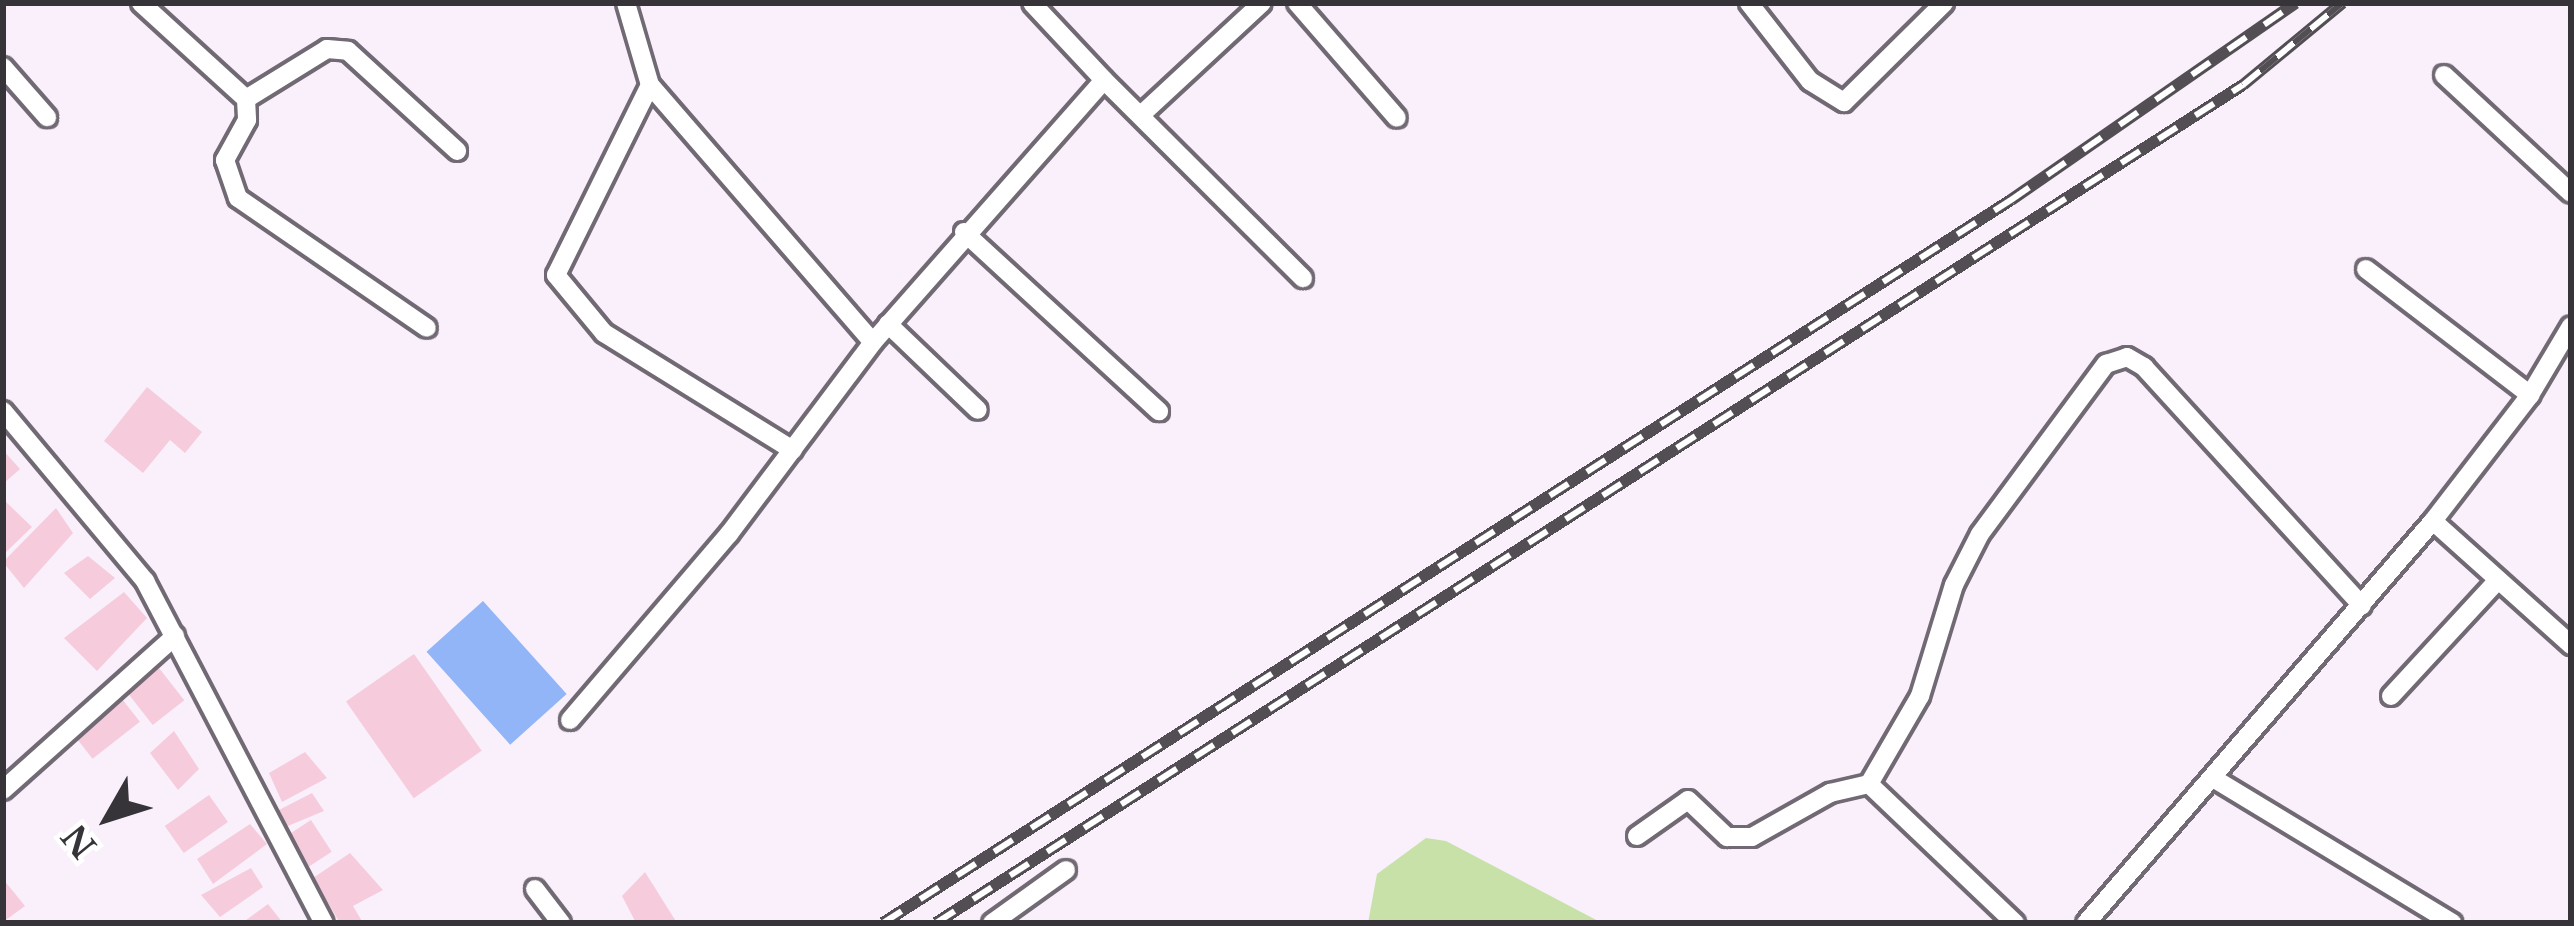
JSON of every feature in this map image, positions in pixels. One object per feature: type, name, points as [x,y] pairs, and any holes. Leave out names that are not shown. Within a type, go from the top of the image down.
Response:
[{"type":"street","points":[[141,3],[246,99],[248,120],[225,160],[238,198],[427,328]]},
{"type":"street","points":[[626,3],[650,85],[873,342]]},
{"type":"street","points":[[1032,3],[1303,278]]},
{"type":"street","points":[[1142,114],[1262,3]]},
{"type":"street","points":[[1297,3],[1397,118]]},
{"type":"street","points":[[1749,3],[1829,100],[1857,94],[1944,3]]},
{"type":"street","points":[[246,99],[307,59],[348,51],[457,151]]},
{"type":"street","points":[[3,67],[47,116]]},
{"type":"street","points":[[2444,75],[2571,193]]},
{"type":"street","points":[[570,720],[793,450],[873,342],[964,232],[1104,80]]},
{"type":"street","points":[[650,85],[556,275],[604,333],[793,450]]},
{"type":"street","points":[[964,232],[1159,411]]},
{"type":"street","points":[[2366,269],[2530,395]]},
{"type":"street","points":[[888,325],[978,410]]},
{"type":"street","points":[[2086,923],[2433,521],[2530,395],[2571,326]]},
{"type":"street","points":[[1869,784],[1920,696],[1954,585],[1980,534],[2106,364],[2127,357],[2144,367],[2362,606]]},
{"type":"street","points":[[3,411],[145,581],[324,923]]},
{"type":"street","points":[[2433,521],[2571,645]]},
{"type":"street","points":[[2392,696],[2498,580]]},
{"type":"street","points":[[6,782],[175,636]]},
{"type":"street","points":[[2213,778],[2452,923]]},
{"type":"street","points":[[1637,836],[1688,800],[1727,837],[1752,837],[1842,788],[1869,784]]},
{"type":"street","points":[[1869,784],[2015,923]]},
{"type":"street","points":[[992,923],[1066,870]]},
{"type":"street","points":[[535,889],[561,923]]},
{"type":"green space","points":[[1426,838],[1446,841],[1602,923],[1368,923],[1377,874]]},
{"type":"water","points":[[483,601],[567,694],[510,745],[427,652]]},
{"type":"building","points":[[147,387],[202,432],[185,453],[170,440],[143,473],[104,441]]},
{"type":"building","points":[[3,450],[20,469],[3,484]]},
{"type":"building","points":[[3,499],[32,527],[3,555]]},
{"type":"building","points":[[56,508],[73,533],[24,588],[3,562]]},
{"type":"building","points":[[88,556],[115,578],[90,599],[64,573]]},
{"type":"building","points":[[124,592],[147,618],[97,671],[64,638]]},
{"type":"building","points":[[414,654],[482,751],[414,798],[346,702]]},
{"type":"building","points":[[159,668],[184,700],[153,725],[127,693]]},
{"type":"building","points":[[122,699],[140,722],[93,759],[75,736]]},
{"type":"building","points":[[174,731],[199,769],[178,790],[150,753]]},
{"type":"building","points":[[305,752],[327,778],[282,802],[269,773]]},
{"type":"building","points":[[312,793],[324,811],[283,828],[275,812]]},
{"type":"building","points":[[209,795],[228,822],[184,853],[165,826]]},
{"type":"building","points":[[311,820],[332,852],[309,867],[288,835]]},
{"type":"building","points":[[250,824],[267,844],[213,884],[197,859]]},
{"type":"building","points":[[350,853],[383,890],[353,906],[363,923],[340,923],[313,878]]},
{"type":"building","points":[[251,868],[263,887],[220,917],[201,895]]},
{"type":"building","points":[[645,872],[677,923],[636,923],[622,896]]},
{"type":"building","points":[[3,879],[25,906],[3,922]]},
{"type":"building","points":[[268,904],[283,923],[242,923]]},
{"type":"railway","points":[[883,923],[2011,200],[2295,3]]},
{"type":"railway","points":[[936,923],[2243,85],[2342,3]]}]
